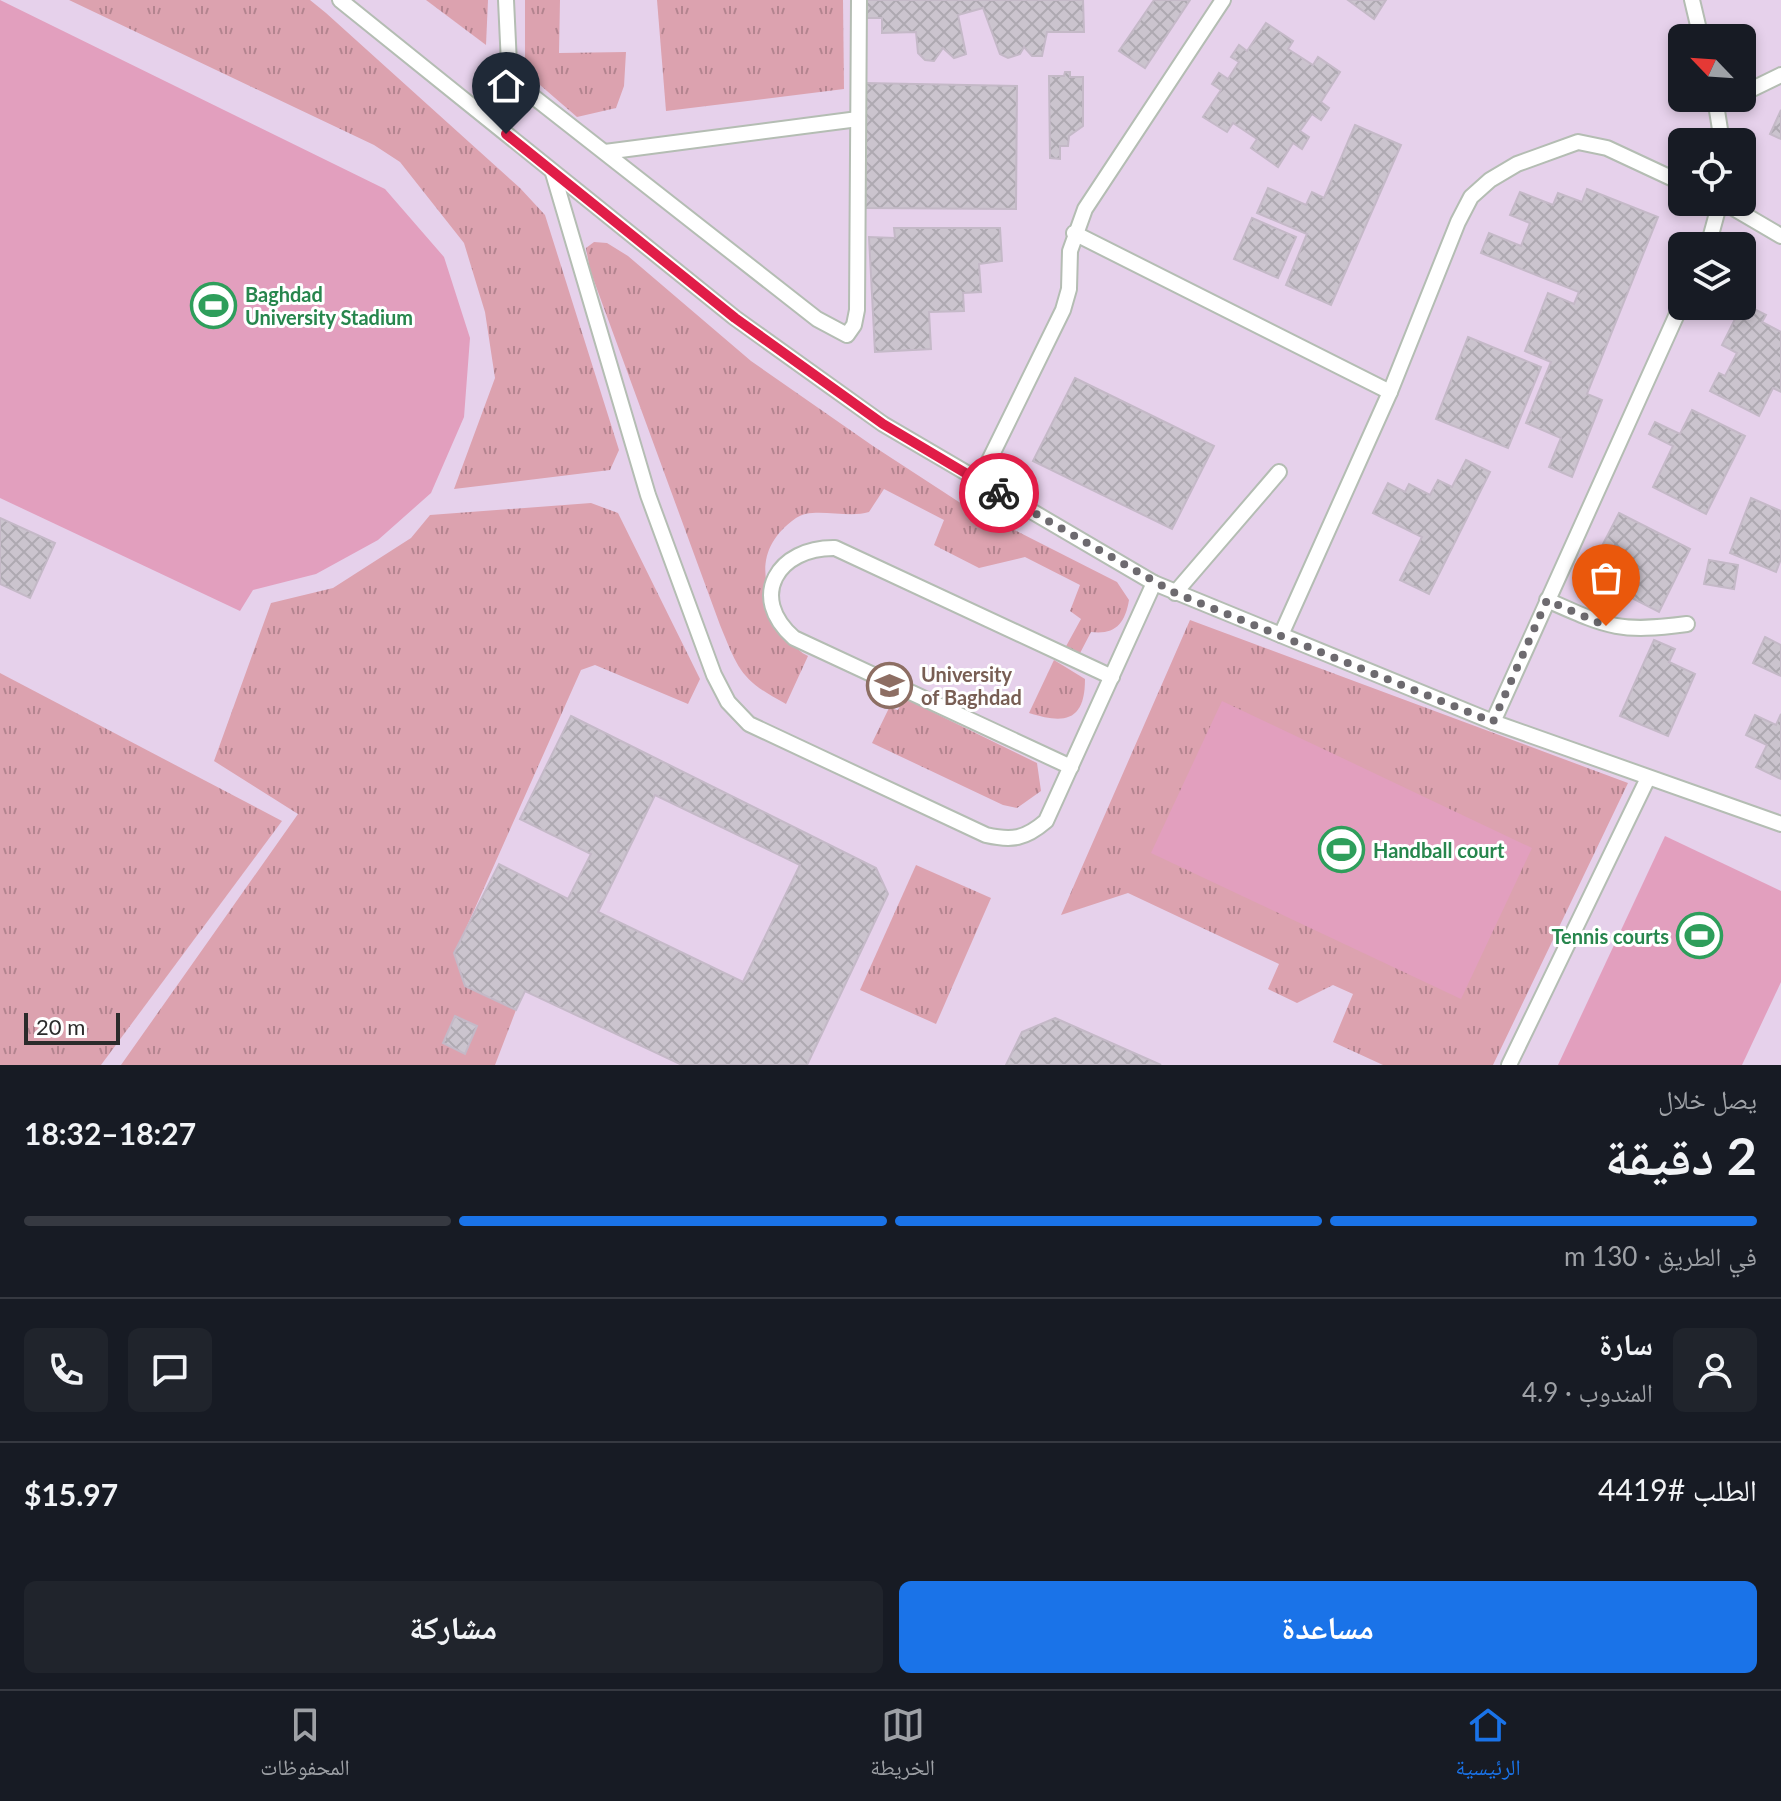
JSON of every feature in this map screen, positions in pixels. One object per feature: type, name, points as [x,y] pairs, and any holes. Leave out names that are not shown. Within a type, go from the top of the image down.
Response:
[{"type":"lane","points":[[340,0],[735,318],[883,424],[1154,583],[1493,722],[1781,824]]},
{"type":"lane","points":[[506,0],[509,64],[521,87],[817,319],[847,335],[854,325],[857,310],[859,0]]},
{"type":"lane","points":[[979,481],[1063,310],[1069,289],[1074,233],[1085,209],[1223,0]]},
{"type":"lane","points":[[1692,0],[1698,24]]},
{"type":"lane","points":[[1756,87],[1781,75]]},
{"type":"lane","points":[[605,152],[858,119]]},
{"type":"lane","points":[[1281,635],[1390,392],[1458,222],[1471,197],[1490,180],[1517,164],[1578,142],[1607,148],[1668,176]]},
{"type":"lane","points":[[553,173],[648,495],[714,675],[728,702],[749,724],[986,835],[1008,840],[1028,837],[1046,821],[1154,583]]},
{"type":"lane","points":[[1746,216],[1781,236]]},
{"type":"lane","points":[[1074,233],[1390,392]]},
{"type":"lane","points":[[1493,722],[1674,320]]},
{"type":"lane","points":[[1175,593],[1279,472]]},
{"type":"lane","points":[[1071,767],[794,638],[779,625],[772,606],[772,587],[781,568],[798,553],[835,548],[1112,677]]},
{"type":"lane","points":[[1547,600],[1606,626],[1645,630],[1687,624]]},
{"type":"lane","points":[[1509,1065],[1648,778]]},
{"type":"shaded area","name":"University of Baghdad","points":[[0,0],[1781,0],[1781,1065],[0,1065]]},
{"type":"shaded area","name":"Baghdad University Stadium","points":[[0,0],[385,189],[444,257],[470,338],[464,417],[431,493],[378,540],[316,574],[253,590],[240,611],[0,498]]},
{"type":"shaded area","name":"Handball court","points":[[1222,701],[1532,848],[1461,999],[1151,853]]},
{"type":"shaded area","name":"Tennis courts","points":[[1665,836],[1781,891],[1781,982],[1742,1065],[1558,1065]]},
{"type":"green space","points":[[69,0],[310,0],[326,13],[520,188],[545,215],[619,450],[610,470],[454,489],[495,378],[485,312],[464,243],[400,162],[374,145]]},
{"type":"green space","points":[[426,0],[488,0],[486,45]]},
{"type":"green space","points":[[525,0],[560,0],[559,53],[626,52],[624,86],[616,108],[577,117],[525,72]]},
{"type":"green space","points":[[657,0],[843,0],[844,89],[666,111]]},
{"type":"green space","points":[[594,242],[607,243],[628,256],[751,361],[959,502],[1117,582],[1129,600],[1122,621],[1113,630],[1091,632],[1078,657],[1064,650],[1081,619],[1070,611],[1080,585],[1025,557],[979,568],[934,545],[944,520],[884,489],[869,512],[803,515],[782,530],[773,542],[765,567],[769,594],[792,642],[808,656],[786,704],[759,688],[737,664],[720,625],[590,270],[586,248]]},
{"type":"green space","points":[[591,503],[618,513],[700,679],[688,704],[595,665],[581,670],[455,953],[465,986],[516,1010],[495,1065],[121,1065],[298,814],[214,761],[271,603],[333,588],[411,538],[430,515]]},
{"type":"green space","points":[[1190,620],[1628,783],[1493,1065],[1383,1065],[1333,1042],[1353,994],[1333,985],[1297,1003],[1268,989],[1279,964],[1128,893],[1061,915]]},
{"type":"green space","points":[[1054,660],[1085,679],[1081,704],[1077,712],[1062,718],[1029,713]]},
{"type":"green space","points":[[0,673],[282,821],[101,1065],[0,1065]]},
{"type":"green space","points":[[904,698],[1037,763],[1041,791],[1017,808],[1003,805],[872,743],[889,708],[898,710]]},
{"type":"green space","points":[[916,865],[991,898],[936,1024],[860,990]]},
{"type":"building","points":[[862,0],[1083,0],[1084,32],[1047,32],[1042,56],[1032,56],[1024,47],[1020,54],[1008,58],[1000,54],[983,8],[958,15],[966,54],[954,58],[943,48],[934,61],[925,60],[918,53],[916,32],[882,33],[882,18],[862,18]]},
{"type":"building","points":[[1154,0],[1190,0],[1145,68],[1119,51]]},
{"type":"building","points":[[1348,0],[1386,0],[1374,19]]},
{"type":"building","points":[[1266,23],[1293,41],[1288,49],[1313,65],[1318,57],[1340,72],[1321,102],[1329,108],[1321,120],[1312,114],[1300,131],[1309,137],[1302,149],[1293,143],[1278,167],[1251,148],[1257,139],[1233,123],[1227,132],[1203,117],[1221,90],[1212,84],[1219,73],[1228,79],[1239,62],[1231,57],[1239,45],[1247,51]]},
{"type":"building","points":[[1065,72],[1070,72],[1070,77],[1083,77],[1083,126],[1069,136],[1068,146],[1060,146],[1060,159],[1050,158],[1049,76],[1064,76]]},
{"type":"building","points":[[864,83],[1017,86],[1016,209],[864,208]]},
{"type":"building","points":[[1781,110],[1781,139],[1770,134]]},
{"type":"building","points":[[1355,125],[1401,145],[1331,305],[1286,285],[1307,234],[1257,213],[1268,188],[1306,205],[1312,192],[1324,198]]},
{"type":"building","points":[[1587,189],[1658,217],[1587,394],[1602,400],[1572,477],[1549,467],[1561,438],[1526,423],[1551,362],[1525,351],[1548,293],[1574,304],[1579,292],[1481,253],[1489,233],[1521,246],[1530,223],[1510,215],[1520,192],[1553,205],[1558,193],[1582,202]]},
{"type":"building","points":[[1252,218],[1296,237],[1278,278],[1234,259]]},
{"type":"building","points":[[894,228],[1000,228],[1002,261],[979,264],[981,292],[963,293],[964,311],[929,312],[931,349],[875,352],[869,237],[895,238]]},
{"type":"building","points":[[1756,310],[1766,315],[1762,322],[1781,332],[1781,392],[1773,388],[1759,416],[1710,391],[1719,373],[1725,376],[1737,353],[1722,345],[1734,320],[1756,320]]},
{"type":"building","points":[[1468,337],[1541,367],[1508,448],[1436,419]]},
{"type":"building","points":[[1075,378],[1214,446],[1172,529],[1033,461]]},
{"type":"building","points":[[1692,410],[1745,436],[1706,514],[1653,487],[1673,446],[1649,434],[1655,422],[1680,434]]},
{"type":"building","points":[[1466,460],[1490,472],[1429,594],[1400,580],[1422,537],[1373,513],[1388,483],[1405,492],[1409,484],[1430,495],[1438,480],[1452,487]]},
{"type":"building","points":[[1751,498],[1781,511],[1781,559],[1776,572],[1730,553]]},
{"type":"building","points":[[1619,513],[1690,549],[1659,612],[1587,575]]},
{"type":"building","points":[[0,518],[55,543],[30,598],[0,584]]},
{"type":"building","points":[[1709,560],[1738,565],[1734,589],[1704,584]]},
{"type":"building","points":[[1765,637],[1781,645],[1781,676],[1753,663]]},
{"type":"building","points":[[1654,640],[1675,649],[1669,662],[1695,674],[1668,736],[1620,716]]},
{"type":"building","points":[[1781,714],[1781,779],[1756,767],[1767,745],[1746,735],[1755,715],[1776,725]]},
{"type":"building","points":[[571,716],[876,868],[888,894],[807,1065],[682,1065],[525,991],[516,1010],[465,986],[454,953],[499,864],[568,899],[591,854],[520,819]],"holes":[[[655,795],[800,865],[743,982],[598,912]]]},
{"type":"building","points":[[455,1016],[477,1026],[465,1054],[443,1043]]},
{"type":"building","points":[[1055,1018],[1161,1065],[1006,1065],[1022,1032]]},
{"type":"way so far","points":[[999,493],[1175,593],[1493,722],[1547,600],[1606,626]]},
{"type":"place","name":"Baghdad University Stadium","points":[[214,305]]},
{"type":"place","name":"University of Baghdad","points":[[890,686]]},
{"type":"place","name":"Handball court","points":[[1342,850]]},
{"type":"place","name":"Tennis courts","points":[[1700,936]]},
{"type":"route","points":[[506,134],[735,318],[883,424],[999,493]]}]
